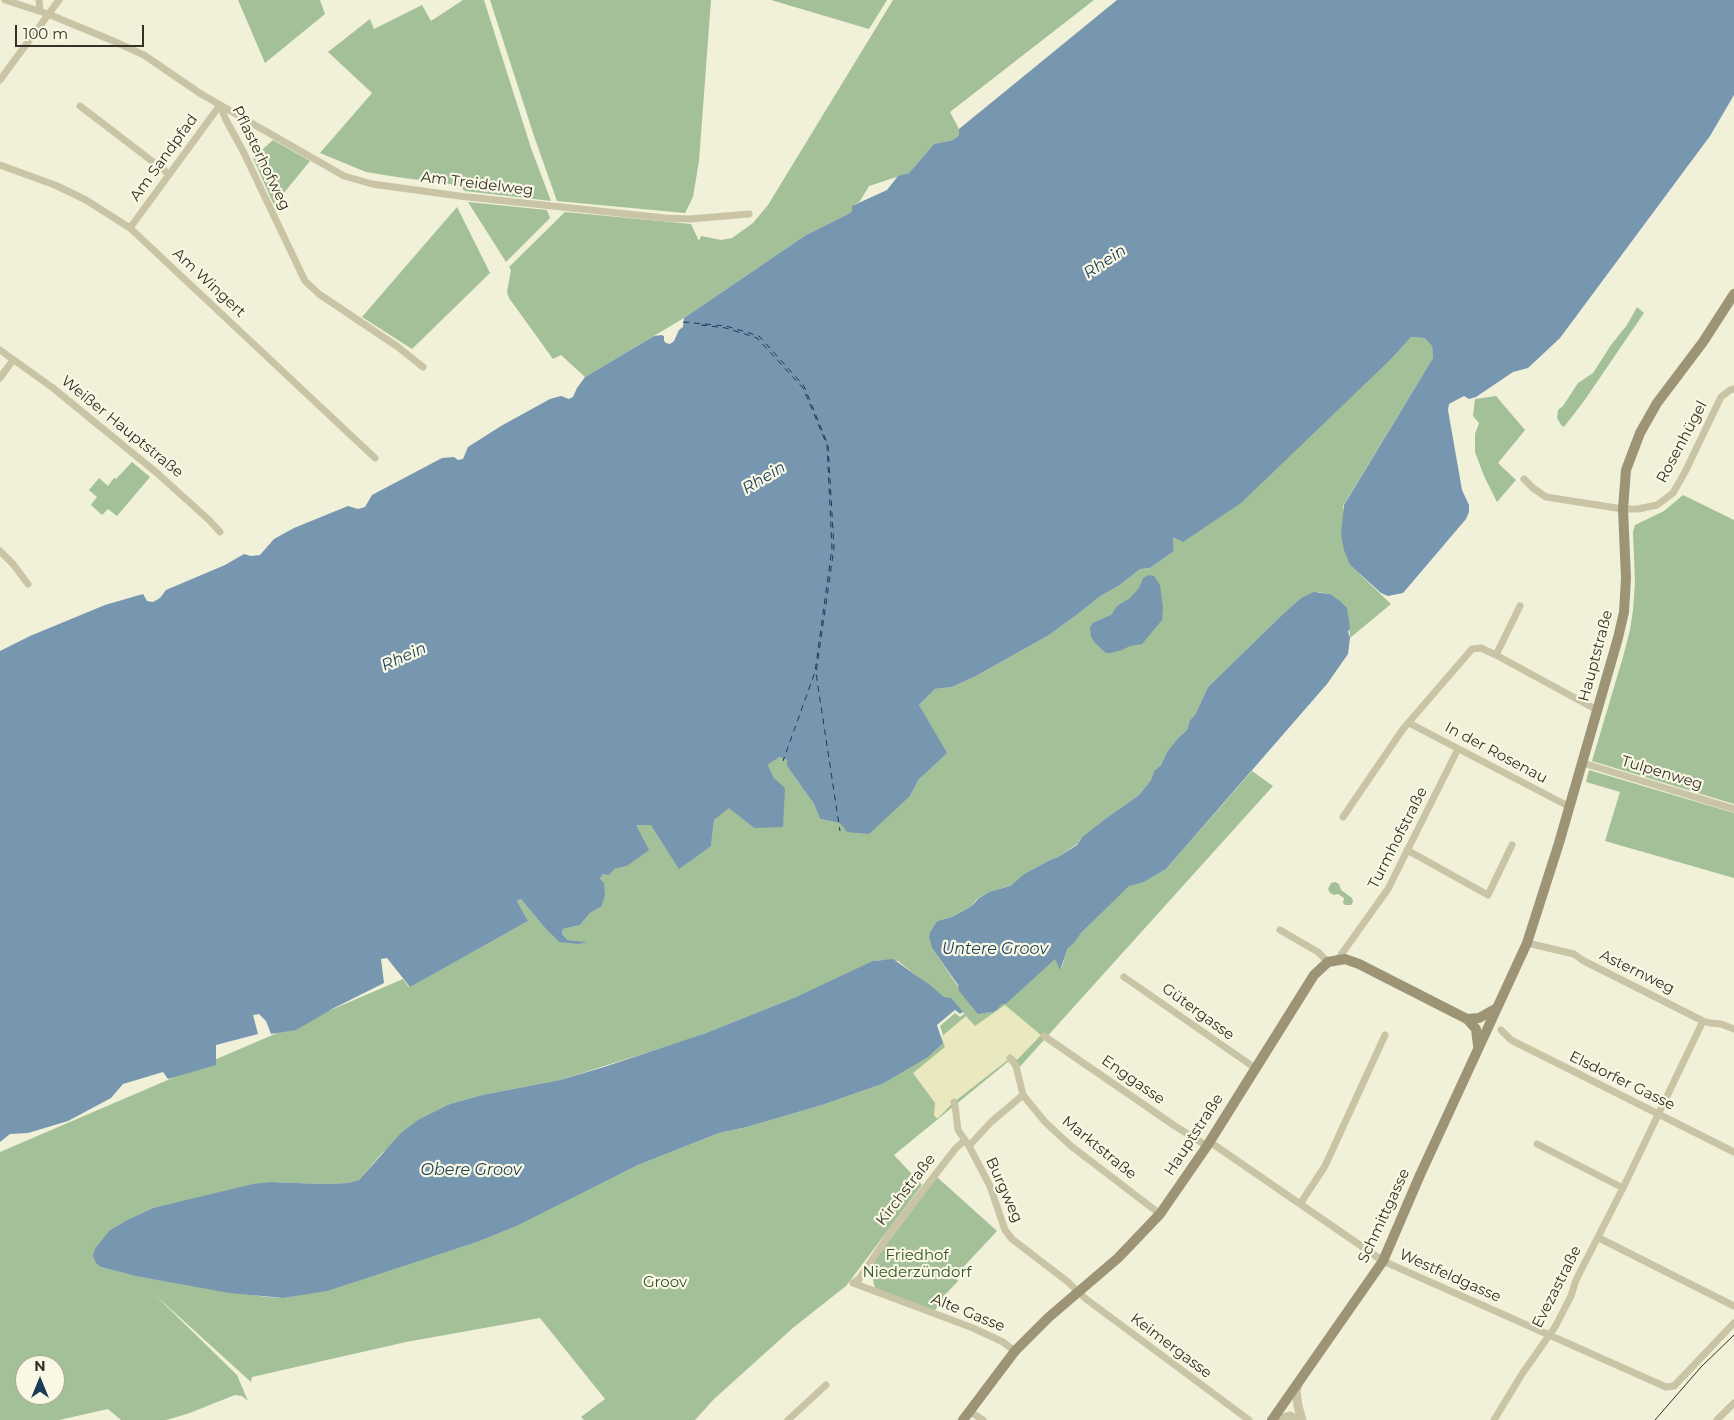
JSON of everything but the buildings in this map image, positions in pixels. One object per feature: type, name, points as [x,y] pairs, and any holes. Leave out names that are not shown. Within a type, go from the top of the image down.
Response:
[{"type":"main road","name":"Hauptstraße","points":[[1496,1008],[1527,943],[1570,807],[1618,638],[1624,612],[1626,578],[1622,509],[1626,470],[1634,446],[1657,403],[1703,342],[1734,294]]},
{"type":"main road","points":[[1333,961],[1345,959],[1359,964],[1467,1019],[1476,1029],[1478,1046]]},
{"type":"main road","name":"Hauptstraße","points":[[963,1420],[1015,1350],[1044,1322],[1118,1258],[1160,1214],[1209,1144],[1314,976],[1333,961]]},
{"type":"main road","points":[[1467,1019],[1479,1018],[1496,1008]]},
{"type":"main road","name":"Schmittgasse","points":[[1274,1420],[1383,1261],[1420,1174],[1496,1008]]},
{"type":"street","name":"Pflasterhofweg","points":[[5,0],[48,14],[144,56],[200,94],[220,105],[305,281],[319,294],[398,347],[423,368]]},
{"type":"street","points":[[39,0],[40,11]]},
{"type":"street","points":[[0,80],[59,0]]},
{"type":"street","name":"Am Sandpfad","points":[[130,228],[220,105]]},
{"type":"street","name":"Am Treidelweg","points":[[220,105],[344,176],[372,184],[459,196],[665,218],[690,219],[749,214]]},
{"type":"street","points":[[80,106],[169,174]]},
{"type":"street","name":"Am Wingert","points":[[0,165],[55,185],[86,200],[130,228],[376,458]]},
{"type":"street","name":"Weißer Hauptstraße","points":[[0,350],[53,388],[170,485],[220,532]]},
{"type":"street","points":[[0,378],[13,360]]},
{"type":"street","name":"Rosenhügel","points":[[1524,479],[1546,497],[1622,509],[1650,508],[1663,501],[1672,493],[1685,472],[1721,397],[1734,389]]},
{"type":"street","points":[[1,552],[28,584]]},
{"type":"street","points":[[1496,655],[1520,606]]},
{"type":"street","points":[[1343,818],[1409,723],[1472,649],[1481,648],[1496,655],[1597,710]]},
{"type":"street","name":"In der Rosenau","points":[[1409,723],[1570,807]]},
{"type":"street","name":"Turmhofstraße","points":[[1333,961],[1388,889],[1458,749]]},
{"type":"street","name":"Tulpenweg","points":[[1583,763],[1734,809]]},
{"type":"street","points":[[1407,850],[1488,895],[1512,845]]},
{"type":"street","points":[[1280,930],[1333,961]]},
{"type":"street","name":"Asternweg","points":[[1527,943],[1574,954],[1582,960],[1703,1021],[1721,1024],[1734,1029]]},
{"type":"street","name":"Gütergasse","points":[[1124,977],[1255,1068]]},
{"type":"street","name":"Evezastraße","points":[[1494,1420],[1549,1335],[1571,1296],[1576,1280],[1624,1188],[1703,1021]]},
{"type":"street","name":"Elsdorfer Gasse","points":[[1501,1030],[1511,1040],[1530,1050],[1734,1152]]},
{"type":"street","name":"Enggasse","points":[[1044,1036],[1175,1126],[1209,1144]]},
{"type":"street","points":[[1300,1204],[1325,1166],[1385,1036]]},
{"type":"street","name":"Marktstraße","points":[[1010,1058],[1018,1071],[1023,1094],[1045,1122],[1071,1146],[1160,1214]]},
{"type":"street","name":"Kirchstraße","points":[[853,1283],[858,1279],[891,1232],[951,1155],[1023,1094]]},
{"type":"street","name":"Burgweg","points":[[954,1102],[956,1105],[958,1130],[990,1186],[1005,1230],[1012,1239],[1068,1282],[1078,1292]]},
{"type":"street","name":"Westfeldgasse","points":[[1209,1144],[1254,1172],[1383,1261],[1666,1387],[1670,1387],[1734,1323]]},
{"type":"street","points":[[1537,1144],[1624,1188]]},
{"type":"street","points":[[1599,1238],[1734,1306]]},
{"type":"street","name":"Alte Gasse","points":[[853,1283],[972,1328],[1003,1342],[1015,1350]]},
{"type":"street","name":"Keimergasse","points":[[1078,1292],[1249,1420]]},
{"type":"street","points":[[1274,1420],[1290,1416],[1300,1420],[1296,1391],[1299,1381]]},
{"type":"street","points":[[788,1420],[826,1384]]},
{"type":"street","points":[[1717,1420],[1734,1403]]},
{"type":"street","points":[[969,1411],[983,1420]]},
{"type":"green space","points":[[238,0],[320,0],[325,14],[265,63]]},
{"type":"green space","points":[[463,0],[484,0],[531,148],[551,201],[465,191],[457,185],[366,172],[320,153],[372,93],[328,52],[370,19],[374,29],[422,5],[431,21]]},
{"type":"green space","points":[[490,0],[711,0],[699,161],[693,197],[685,213],[557,201]]},
{"type":"green space","points":[[771,0],[887,0],[869,29]]},
{"type":"green space","points":[[893,0],[1094,0],[950,112],[959,129],[959,135],[953,140],[934,144],[909,173],[869,186],[860,201],[853,206],[852,211],[848,214],[806,235],[684,318],[585,377],[561,355],[553,359],[509,298],[507,292],[511,270],[509,267],[565,212],[691,224],[699,241],[701,236],[721,240],[732,238],[753,223],[768,205]]},
{"type":"green space","points":[[273,140],[310,161],[274,205],[253,158]]},
{"type":"green space","points":[[468,202],[547,210],[550,218],[506,262]]},
{"type":"green space","points":[[457,207],[490,273],[412,349],[362,317]]},
{"type":"green space","points":[[1637,307],[1644,313],[1564,427],[1557,418],[1558,410],[1563,406],[1578,383],[1593,373],[1627,325]]},
{"type":"green space","name":"Groov","points":[[1411,337],[1424,338],[1432,346],[1433,358],[1343,506],[1350,565],[1391,604],[1350,638],[1350,633],[1330,594],[1319,592],[1301,598],[1208,687],[1195,715],[1190,720],[1187,730],[1167,752],[1161,765],[1154,771],[1151,780],[1139,795],[1105,819],[1082,837],[1077,844],[1058,857],[1024,874],[1010,886],[989,892],[976,900],[972,906],[952,917],[937,921],[930,932],[932,948],[959,988],[979,1013],[988,1013],[998,1009],[1002,1003],[1006,1004],[1055,958],[1061,969],[1068,948],[1081,933],[1129,885],[1144,882],[1166,869],[1252,771],[1273,786],[1016,1071],[1009,1061],[894,1155],[922,1185],[846,1286],[794,1327],[714,1399],[695,1420],[584,1420],[581,1417],[605,1399],[540,1318],[406,1342],[252,1377],[251,1382],[154,1294],[237,1375],[248,1401],[242,1396],[235,1395],[187,1414],[166,1420],[121,1420],[108,1409],[59,1420],[0,1420],[0,1152],[403,979],[409,987],[528,921],[517,901],[521,899],[559,942],[585,942],[568,940],[562,934],[563,929],[580,925],[590,913],[601,907],[600,879],[603,874],[613,869],[627,866],[636,825],[651,825],[711,846],[714,820],[729,807],[754,828],[784,788],[774,778],[768,765],[776,758],[781,757],[787,760],[787,766],[814,804],[820,819],[840,823],[890,814],[910,796],[919,779],[928,769],[919,705],[935,689],[952,687],[976,676],[1049,635],[1140,569],[1150,568],[1174,551],[1173,537],[1394,356]],"holes":[[[878,960],[898,961],[948,999],[937,1025],[882,1084],[822,1105],[747,1127],[719,1133],[638,1165],[517,1226],[477,1242],[327,1290],[283,1298],[230,1292],[135,1276],[101,1267],[110,1230],[153,1208],[270,1182],[324,1184],[348,1183],[359,1180],[382,1153],[450,1104],[482,1095],[560,1080],[677,1043],[796,997]]]},
{"type":"green space","points":[[1496,396],[1525,430],[1498,463],[1516,480],[1497,502],[1475,452],[1475,434],[1479,423],[1473,416],[1475,399]]},
{"type":"green space","points":[[132,462],[150,477],[117,516],[108,509],[102,515],[91,505],[97,497],[89,490],[99,478],[108,486]]},
{"type":"green space","points":[[1683,495],[1734,520],[1734,804],[1592,761],[1630,630],[1635,582],[1633,532],[1635,525],[1664,511]]},
{"type":"green space","points":[[1589,770],[1734,813],[1734,878],[1605,841],[1620,792],[1586,782]]},
{"type":"green space","points":[[1331,883],[1339,884],[1341,890],[1352,898],[1353,902],[1351,905],[1345,905],[1343,903],[1344,898],[1338,894],[1330,893],[1328,889]]},
{"type":"green space","name":"Friedhof Niederzündorf","points":[[937,1177],[997,1231],[955,1276],[958,1281],[944,1296],[946,1298],[934,1311],[875,1289],[870,1266]]},
{"type":"shaded area","points":[[1005,1005],[1041,1035],[1017,1060],[1013,1056],[954,1102],[937,1119],[934,1115],[935,1103],[913,1073],[945,1047],[941,1037],[966,1016],[975,1026]]},
{"type":"water","name":"Rhein","points":[[1117,0],[1734,0],[1734,95],[1710,136],[1560,338],[1528,368],[1513,372],[1476,397],[1469,399],[1464,396],[1449,404],[1448,410],[1462,490],[1469,505],[1469,512],[1466,519],[1403,593],[1388,596],[1381,593],[1350,565],[1344,550],[1341,534],[1344,505],[1433,358],[1432,346],[1424,338],[1411,337],[1394,356],[1241,503],[1183,542],[1173,537],[1174,551],[1150,568],[1140,569],[1049,635],[976,676],[952,687],[935,689],[919,705],[947,753],[919,779],[910,796],[869,834],[847,832],[840,823],[820,819],[814,804],[787,766],[787,760],[780,757],[768,765],[774,778],[785,788],[783,827],[754,828],[729,808],[714,820],[711,846],[679,869],[651,825],[636,825],[649,850],[627,866],[614,869],[609,875],[603,874],[600,879],[604,883],[605,895],[601,907],[590,913],[580,925],[563,929],[562,934],[568,940],[587,942],[579,944],[559,942],[521,899],[517,901],[528,921],[410,987],[387,958],[381,959],[384,983],[334,1008],[296,1030],[271,1034],[266,1021],[259,1014],[253,1015],[258,1034],[216,1045],[216,1065],[168,1079],[163,1072],[123,1084],[111,1098],[68,1121],[28,1133],[10,1134],[0,1142],[0,651],[30,636],[105,605],[143,594],[147,601],[153,602],[160,598],[166,590],[225,565],[244,554],[251,556],[260,555],[274,539],[294,528],[348,506],[358,509],[365,507],[372,495],[442,458],[454,457],[458,460],[463,459],[468,447],[550,399],[561,396],[569,399],[573,397],[585,377],[654,336],[664,336],[664,341],[670,344],[683,327],[684,318],[806,235],[848,214],[852,211],[852,206],[887,190],[898,176],[909,173],[934,144],[953,140],[959,135],[959,129]]},
{"type":"water","points":[[1149,575],[1154,576],[1160,585],[1163,608],[1162,620],[1142,644],[1106,653],[1094,642],[1090,627],[1093,623],[1111,615],[1117,606],[1130,598],[1139,588],[1143,578]]},
{"type":"water","name":"Untere Groov","points":[[1314,592],[1330,594],[1347,608],[1350,628],[1348,631],[1350,638],[1348,654],[1327,684],[1166,869],[1144,882],[1129,886],[1081,933],[1068,948],[1060,970],[1055,959],[1006,1004],[1002,1004],[993,1012],[978,1014],[959,991],[958,985],[932,948],[929,936],[937,921],[952,917],[972,906],[978,899],[989,892],[1010,886],[1024,874],[1058,857],[1077,845],[1082,837],[1139,795],[1151,780],[1154,771],[1161,765],[1167,752],[1187,730],[1190,720],[1195,715],[1208,687],[1284,613],[1301,598]]},
{"type":"water","name":"Obere Groov","points":[[893,959],[944,997],[951,998],[963,1012],[960,1014],[955,1010],[937,1025],[943,1043],[928,1057],[882,1084],[822,1105],[747,1127],[719,1133],[638,1165],[517,1226],[477,1242],[327,1291],[283,1298],[230,1293],[135,1276],[101,1267],[96,1263],[93,1256],[95,1249],[110,1230],[153,1208],[253,1184],[270,1182],[324,1184],[348,1183],[359,1180],[401,1133],[418,1120],[450,1104],[482,1095],[560,1080],[604,1067],[706,1033],[796,997],[873,961]]},
{"type":"pier","points":[[955,1010],[960,1014],[963,1012],[964,1014],[960,1017],[955,1013],[940,1026],[943,1035],[941,1037],[937,1025]]},
{"type":"ferry route","points":[[683,322],[726,326],[759,336],[804,386],[828,445],[834,548],[816,673],[840,831]]},
{"type":"ferry route","points":[[701,325],[726,328],[757,338],[803,388],[827,445],[832,548],[815,672],[783,761]]},
{"type":"tram line","points":[[1655,1420],[1701,1367],[1734,1335]]}]
